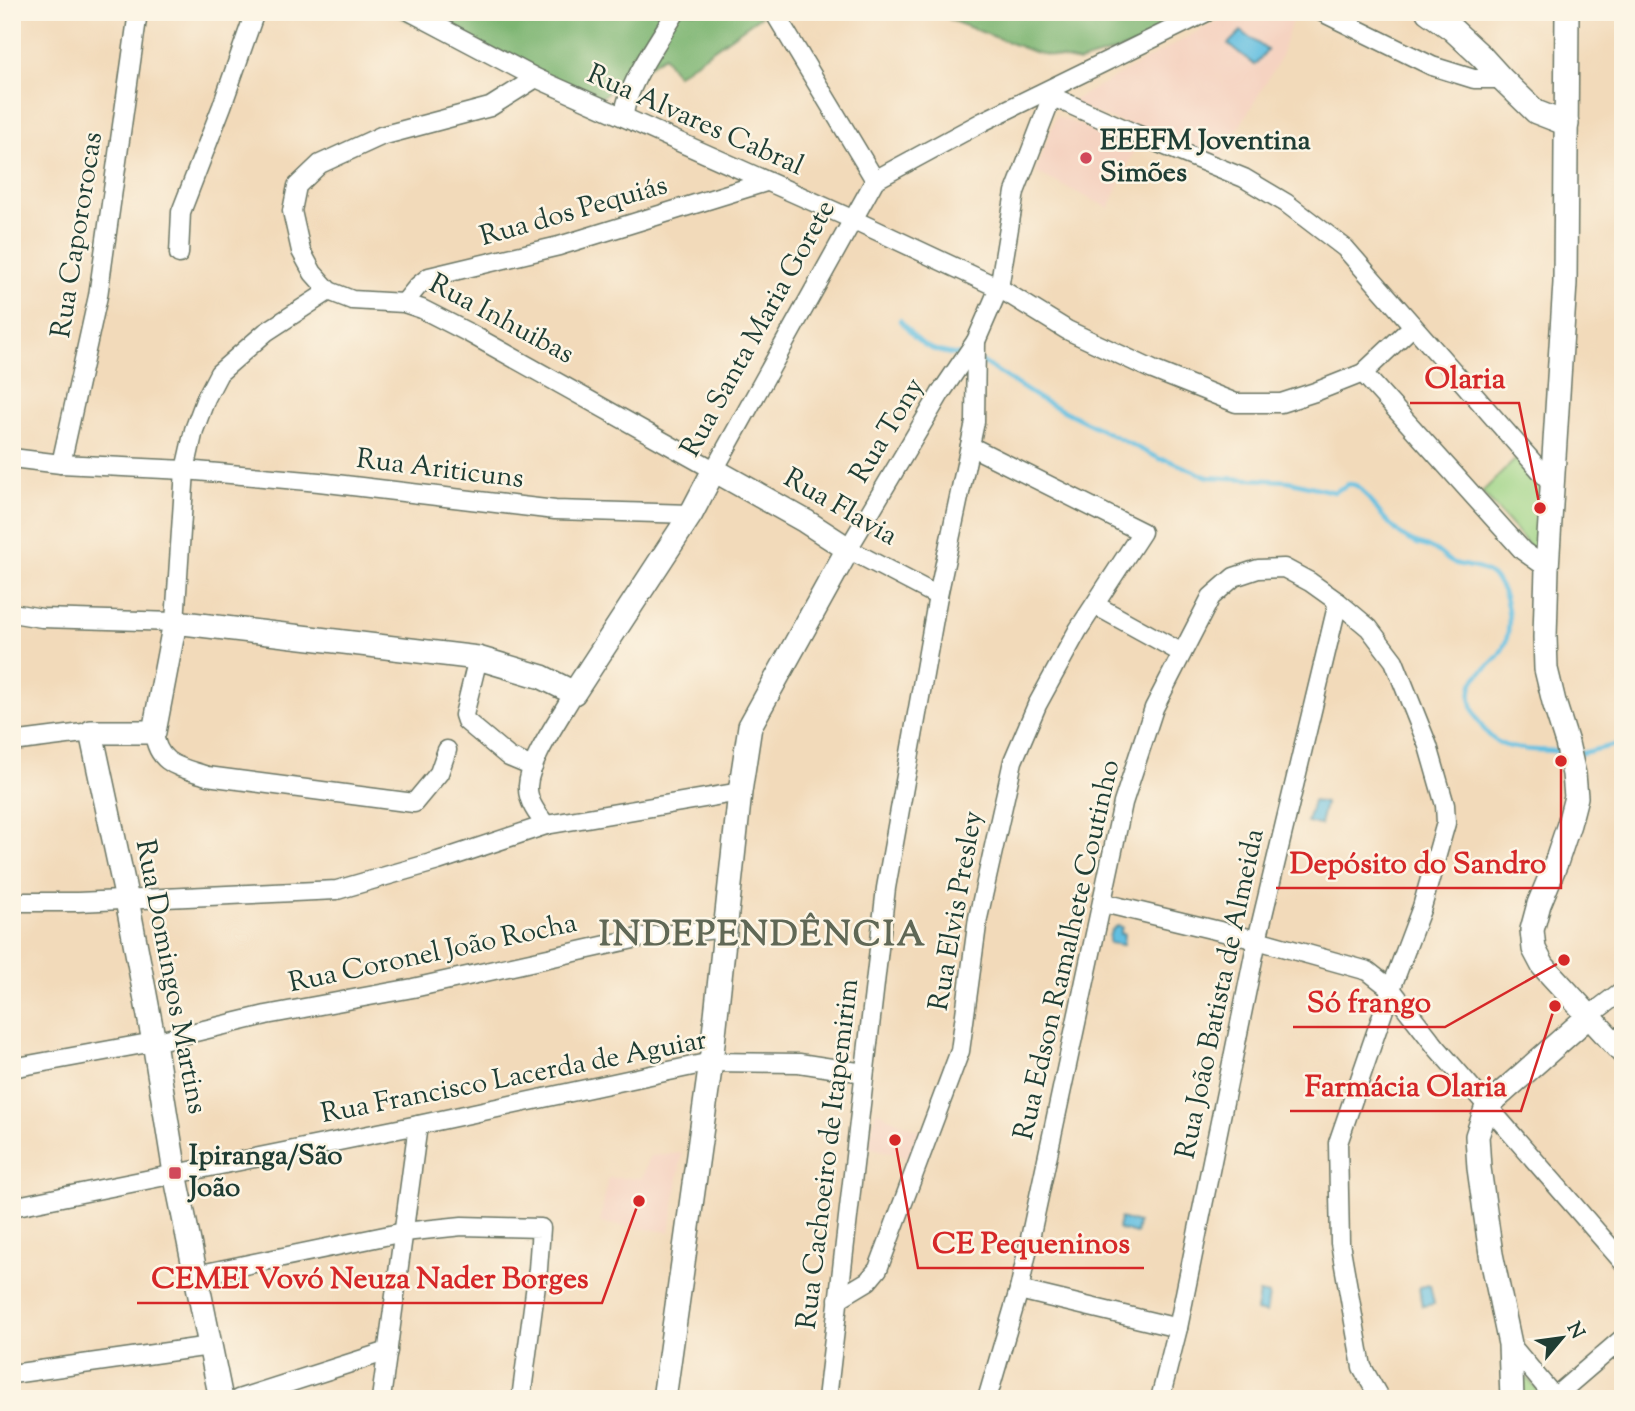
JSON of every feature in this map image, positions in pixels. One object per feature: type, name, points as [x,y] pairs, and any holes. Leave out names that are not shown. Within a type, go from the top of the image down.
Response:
[{"type":"street","name":"Rua Capororocas","points":[[61,464],[98,296],[138,12]]},
{"type":"street","points":[[179,254],[181,212],[255,12]]},
{"type":"street","name":"Rua Alvares Cabral","points":[[411,12],[536,78],[999,288],[1067,330],[1153,370],[1236,403],[1280,403],[1315,393],[1363,373]]},
{"type":"street","points":[[624,117],[632,86],[676,12]]},
{"type":"street","points":[[774,12],[875,180],[984,121],[1048,94],[1207,12]]},
{"type":"street","points":[[1322,12],[1432,66],[1474,79],[1502,79]]},
{"type":"street","points":[[1428,12],[1452,29],[1536,111],[1567,124]]},
{"type":"street","points":[[1567,12],[1565,283],[1545,637],[1546,669],[1567,743],[1576,797],[1532,930],[1534,949],[1542,966],[1623,1053]]},
{"type":"street","points":[[447,750],[439,773],[414,803],[207,776],[163,758],[155,746],[154,732],[175,622],[185,470],[194,430],[219,373],[266,332],[329,291],[313,273],[301,251],[292,211],[297,186],[320,164],[381,136],[489,107],[536,78]]},
{"type":"street","points":[[1048,94],[1136,134],[1244,178],[1286,203],[1345,247],[1552,484]]},
{"type":"street","name":"Rua Cachoeiro de Itapemirim","points":[[827,1399],[886,888],[938,596],[975,422],[976,341],[999,288],[1015,192],[1048,94]]},
{"type":"street","name":"Rua Santa Maria Gorete","points":[[547,825],[534,810],[527,788],[533,767],[574,693],[691,514],[875,180]]},
{"type":"street","name":"Rua dos Pequiás","points":[[404,303],[429,277],[559,246],[766,182]]},
{"type":"street","name":"Rua Inhuibas","points":[[329,291],[352,300],[404,303],[422,309],[469,332],[714,470]]},
{"type":"street","points":[[1413,326],[1363,373],[1523,551],[1547,568]]},
{"type":"street","name":"Rua Tony","points":[[848,549],[940,394],[976,341]]},
{"type":"street","name":"Rua Elvis Presley","points":[[838,1299],[868,1281],[878,1269],[960,1051],[978,918],[1013,761],[1037,705],[1078,630],[1142,532],[970,446]]},
{"type":"street","name":"Rua Ariticuns","points":[[12,458],[61,464],[185,470],[319,482],[555,510],[691,514]]},
{"type":"street","name":"Rua Flavia","points":[[714,470],[805,521],[848,549],[938,596]]},
{"type":"street","points":[[664,1399],[711,1062],[740,792],[750,726],[848,549]]},
{"type":"street","name":"Rua Edson Ramalhete Coutinho","points":[[987,1399],[1019,1290],[1123,803],[1154,708],[1211,597],[1234,577],[1258,569],[1284,568],[1310,582],[1369,628],[1394,661],[1428,746],[1445,804],[1446,823],[1422,907],[1338,1143],[1340,1242],[1362,1367],[1380,1399]]},
{"type":"street","name":"Rua João Batista de Almeida","points":[[1160,1399],[1178,1328],[1257,940],[1338,602]]},
{"type":"street","points":[[1095,605],[1182,653]]},
{"type":"street","points":[[12,613],[42,618],[175,622],[478,658],[542,677],[574,693]]},
{"type":"street","points":[[478,658],[464,715],[466,721],[509,757],[533,767]]},
{"type":"street","points":[[12,742],[90,732],[154,732]]},
{"type":"street","name":"Rua Domingos Martins","points":[[90,732],[127,900],[175,1173],[221,1399]]},
{"type":"street","points":[[12,902],[78,902],[337,890],[438,861],[547,825],[740,792]]},
{"type":"street","points":[[1103,903],[1257,940],[1368,971],[1391,989],[1437,1048],[1623,1262]]},
{"type":"street","name":"Rua Coronel João Rocha","points":[[12,1068],[154,1042],[266,1015],[413,988],[638,938],[725,928]]},
{"type":"street","points":[[1512,1399],[1510,1344],[1491,1254],[1477,1136],[1487,1106],[1589,1016],[1623,990]]},
{"type":"street","name":"Rua Francisco Lacerda de Aguiar","points":[[12,1207],[418,1125],[711,1062],[799,1063],[864,1073]]},
{"type":"street","points":[[381,1399],[418,1125]]},
{"type":"street","points":[[197,1275],[404,1232],[462,1226],[541,1228],[522,1399]]},
{"type":"street","points":[[1019,1290],[1178,1328]]},
{"type":"street","points":[[1510,1344],[1554,1398],[1623,1338]]},
{"type":"street","points":[[12,1374],[210,1346]]},
{"type":"street","points":[[239,1399],[388,1351]]},
{"type":"shaded area","points":[[1233,12],[1286,12],[1293,17],[1280,59],[1220,159],[1068,103]]},
{"type":"shaded area","name":"EEEFM Joventina Simões","points":[[1056,116],[1136,147],[1109,208],[1035,172]]},
{"type":"shaded area","points":[[876,1111],[922,1132],[913,1159],[868,1147]]},
{"type":"shaded area","points":[[682,1153],[670,1232],[600,1223],[608,1178],[642,1178],[650,1156]]},
{"type":"green space","points":[[391,12],[760,12],[762,15],[677,75],[664,56],[586,107]]},
{"type":"green space","points":[[938,12],[1193,12],[1136,45],[1079,62],[1034,52],[953,21]]},
{"type":"green space","points":[[1518,457],[1546,489],[1541,550],[1532,549],[1482,492]]},
{"type":"green space","points":[[1517,1367],[1543,1396],[1540,1399],[1520,1399]]},
{"type":"water","points":[[1241,31],[1267,50],[1255,65],[1228,44]]},
{"type":"water","points":[[1313,801],[1325,803],[1320,825],[1307,822]]},
{"type":"water","points":[[1122,927],[1120,934],[1124,934],[1123,945],[1109,943],[1113,929]]},
{"type":"water","points":[[1120,1218],[1138,1223],[1136,1234],[1118,1229]]},
{"type":"water","points":[[1430,1285],[1434,1304],[1422,1306],[1419,1287]]},
{"type":"water","points":[[1259,1293],[1269,1295],[1266,1313],[1256,1311]]},
{"type":"waterway","points":[[900,320],[913,336],[926,346],[940,352],[960,355]]},
{"type":"waterway","points":[[981,361],[1038,398],[1160,459],[1208,477],[1288,481],[1334,492],[1349,484],[1355,485],[1407,539],[1437,551],[1452,562],[1488,573],[1502,589],[1509,619],[1503,648],[1477,676],[1471,688],[1472,707],[1476,717],[1489,735],[1504,745],[1518,749],[1562,752]]},
{"type":"waterway","points":[[1578,754],[1623,743]]},
{"type":"place","name":"EEEFM Joventina Simões","points":[[1086,158]]},
{"type":"place","name":"Olaria","points":[[1540,508]]},
{"type":"place","name":"Depósito do Sandro","points":[[1561,761]]},
{"type":"place","name":"Só frango","points":[[1564,960]]},
{"type":"place","name":"Farmácia Olaria","points":[[1555,1006]]},
{"type":"place","name":"CE Pequeninos","points":[[895,1140]]},
{"type":"place","name":"Ipiranga/São João","points":[[175,1173]]},
{"type":"place","name":"CEMEI Vovó Neuza Nader Borges","points":[[639,1201]]},
{"type":"district","name":"INDEPENDÊNCIA","points":[[763,936]]}]
